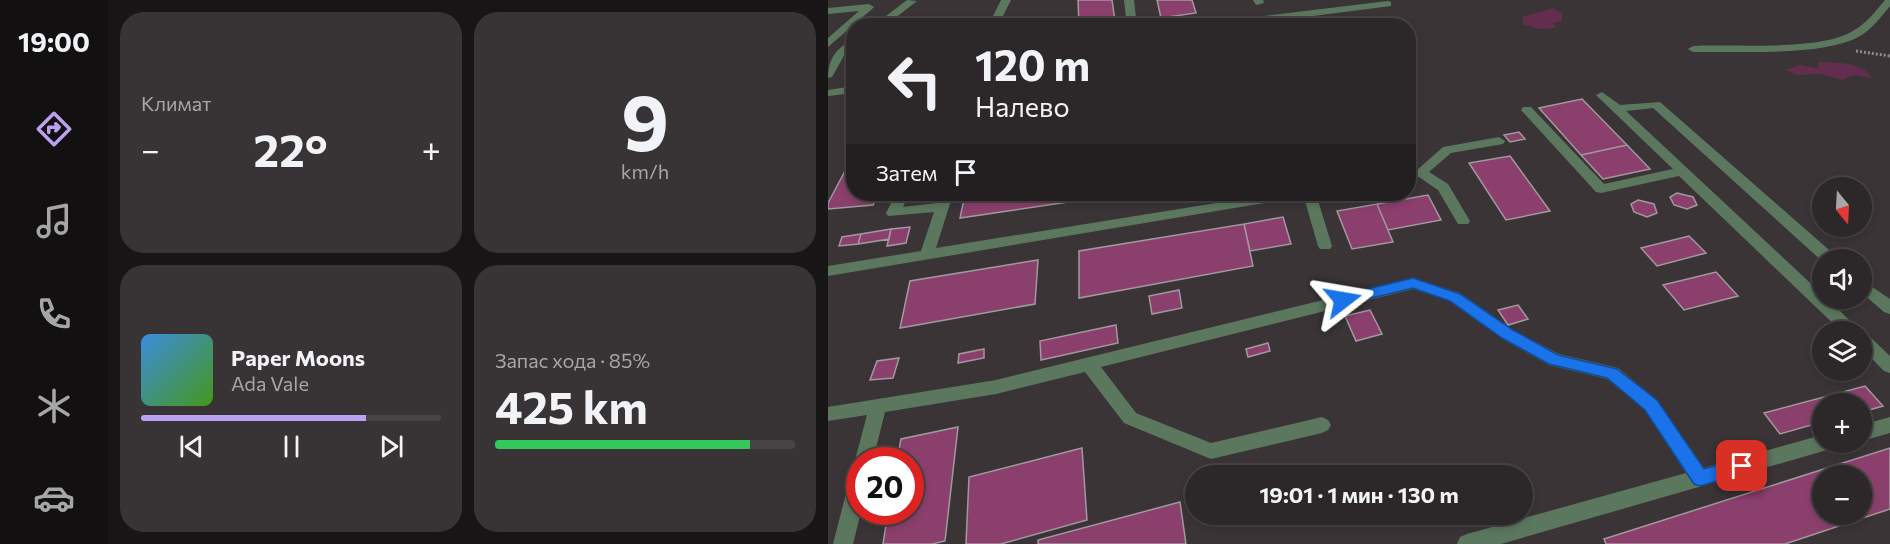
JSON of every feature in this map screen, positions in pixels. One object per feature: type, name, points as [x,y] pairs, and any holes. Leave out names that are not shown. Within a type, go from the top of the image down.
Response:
[{"type":"lane","points":[[997,18],[1006,0]]},
{"type":"lane","points":[[1129,0],[1131,18]]},
{"type":"lane","points":[[1307,0],[1315,12]]},
{"type":"lane","points":[[1693,49],[1820,43],[1848,38],[1869,25],[1890,0]]},
{"type":"lane","points":[[889,18],[912,1]]},
{"type":"lane","points":[[1269,18],[1388,4]]},
{"type":"lane","points":[[828,11],[869,6],[856,18]]},
{"type":"lane","points":[[828,44],[846,27]]},
{"type":"lane","points":[[828,75],[841,52],[846,49]]},
{"type":"lane","points":[[828,93],[846,90]]},
{"type":"lane","points":[[1602,95],[1841,321]]},
{"type":"lane","points":[[1617,109],[1656,104],[1820,249]]},
{"type":"lane","points":[[1527,110],[1601,189],[1682,171]]},
{"type":"lane","points":[[1416,173],[1447,150],[1499,141]]},
{"type":"lane","points":[[1416,174],[1443,187],[1463,220]]},
{"type":"lane","points":[[899,201],[893,213],[940,201]]},
{"type":"lane","points":[[927,254],[944,201]]},
{"type":"lane","points":[[828,271],[1252,201]]},
{"type":"lane","points":[[1311,201],[1325,246]]},
{"type":"lane","points":[[828,414],[996,387],[1413,283],[1455,297],[1508,334],[1554,360],[1612,373],[1651,405],[1700,478]]},
{"type":"lane","points":[[1872,294],[1890,309]]},
{"type":"lane","points":[[1872,349],[1890,366]]},
{"type":"lane","points":[[1088,363],[1130,418],[1211,451],[1322,425]]},
{"type":"lane","points":[[867,447],[878,406]]},
{"type":"lane","points":[[1872,430],[1890,425]]},
{"type":"lane","points":[[1467,544],[1812,446]]},
{"type":"lane","points":[[843,544],[848,525]]},
{"type":"shaded area","points":[[1553,8],[1562,13],[1562,21],[1553,23],[1556,28],[1537,29],[1523,24],[1523,17]]},
{"type":"shaded area","points":[[1818,62],[1855,66],[1867,72],[1872,78],[1854,75],[1843,80],[1820,74],[1796,75],[1786,70],[1800,65],[1819,69]]},
{"type":"building","points":[[1078,0],[1112,0],[1115,18],[1079,18]]},
{"type":"building","points":[[1157,0],[1192,0],[1196,13],[1161,18]]},
{"type":"building","points":[[1582,99],[1627,145],[1581,155],[1539,108]]},
{"type":"building","points":[[1519,132],[1525,139],[1510,142],[1504,135]]},
{"type":"building","points":[[1627,145],[1650,169],[1603,179],[1581,155]]},
{"type":"building","points":[[1510,156],[1550,211],[1506,220],[1469,163]]},
{"type":"building","points":[[846,169],[846,201],[875,201],[873,205],[828,209],[828,203]]},
{"type":"building","points":[[1677,193],[1693,197],[1697,205],[1687,209],[1674,205],[1670,197]]},
{"type":"building","points":[[1428,195],[1441,220],[1388,230],[1377,204],[1416,201],[1416,197]]},
{"type":"building","points":[[1638,200],[1654,204],[1657,213],[1647,217],[1634,212],[1631,204]]},
{"type":"building","points":[[964,201],[1075,201],[960,218]]},
{"type":"building","points":[[1377,204],[1393,242],[1352,249],[1337,211]]},
{"type":"building","points":[[1283,217],[1291,244],[1250,251],[1244,224]]},
{"type":"building","points":[[1244,224],[1253,266],[1079,298],[1079,251]]},
{"type":"building","points":[[910,227],[906,243],[887,246],[891,229]]},
{"type":"building","points":[[891,229],[889,239],[858,244],[861,234]]},
{"type":"building","points":[[861,234],[858,244],[839,246],[842,237]]},
{"type":"building","points":[[1689,236],[1706,253],[1657,266],[1641,248]]},
{"type":"building","points":[[1038,260],[1035,304],[900,328],[910,281]]},
{"type":"building","points":[[1716,272],[1738,296],[1684,310],[1663,285]]},
{"type":"building","points":[[1179,290],[1182,308],[1152,314],[1149,296]]},
{"type":"building","points":[[1518,305],[1528,319],[1508,325],[1498,310]]},
{"type":"building","points":[[1370,310],[1382,334],[1356,341],[1345,316]]},
{"type":"building","points":[[1116,325],[1118,343],[1041,360],[1040,341]]},
{"type":"building","points":[[1268,343],[1270,351],[1248,357],[1246,349]]},
{"type":"building","points":[[984,349],[984,358],[958,363],[959,354]]},
{"type":"building","points":[[899,358],[893,378],[870,380],[877,361]]},
{"type":"building","points":[[1865,386],[1871,393],[1839,393]]},
{"type":"building","points":[[1872,394],[1883,406],[1872,409]]},
{"type":"building","points":[[1812,400],[1812,425],[1780,434],[1764,413]]},
{"type":"building","points":[[958,427],[945,541],[932,544],[883,544],[886,525],[924,525],[924,447],[899,447],[901,439]]},
{"type":"building","points":[[1082,448],[1087,520],[1001,544],[966,544],[969,477]]},
{"type":"building","points":[[1890,448],[1890,509],[1872,515],[1872,465],[1837,465]]},
{"type":"building","points":[[1812,473],[1812,525],[1842,525],[1785,544],[1606,544],[1604,539]]},
{"type":"building","points":[[1180,502],[1186,544],[1038,544],[1038,540]]},
{"type":"route","points":[[1343,300],[1413,283],[1455,297],[1508,334],[1554,360],[1612,373],[1651,405],[1700,478],[1742,466]]}]
